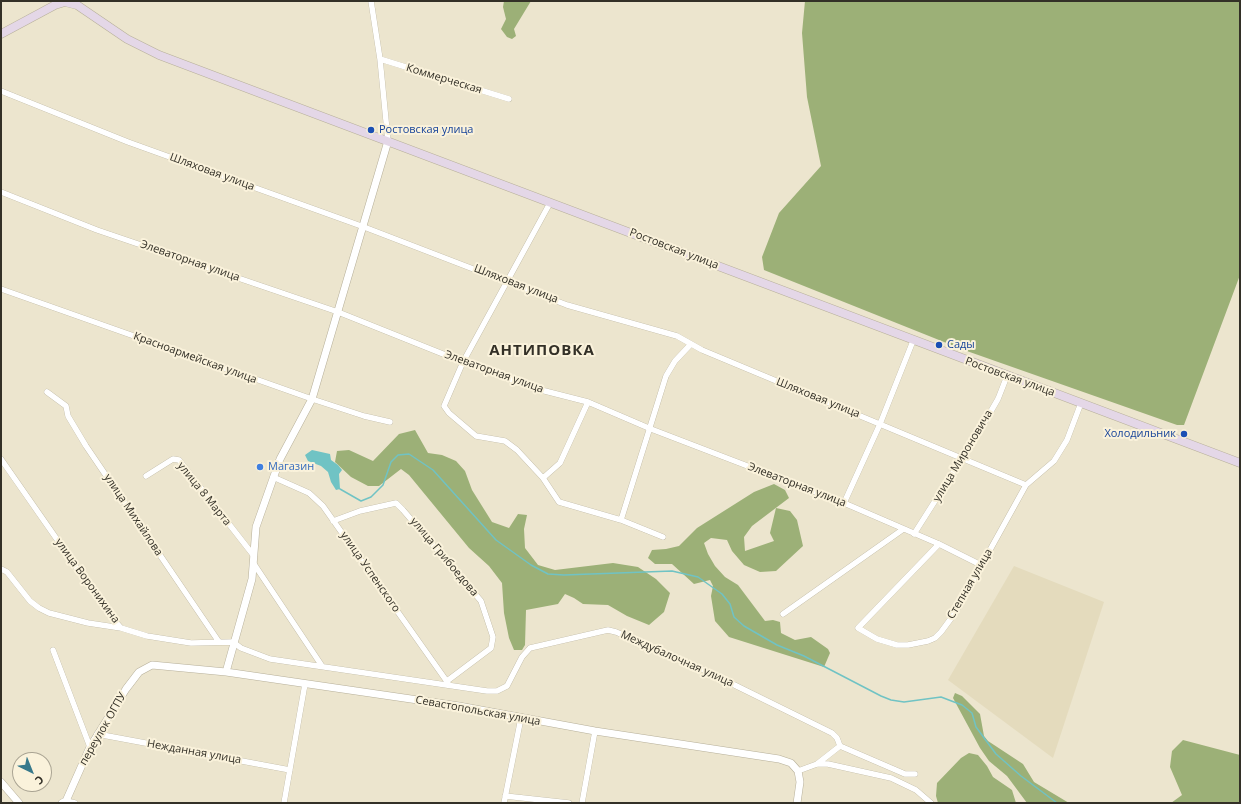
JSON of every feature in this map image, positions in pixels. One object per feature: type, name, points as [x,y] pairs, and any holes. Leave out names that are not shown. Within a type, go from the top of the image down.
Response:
[{"type":"main road","points":[[1,34],[55,5],[68,2]]},
{"type":"main road","name":"Ростовская улица","points":[[68,2],[83,8],[127,39],[150,51],[913,341],[1240,463]]},
{"type":"street","points":[[226,672],[233,642],[252,579],[256,526],[280,459],[312,400],[388,141],[380,59],[371,1]]},
{"type":"street","name":"Коммерческая","points":[[380,59],[509,99]]},
{"type":"street","name":"Шляховая улица","points":[[1,91],[128,142],[364,227],[507,280],[568,305],[663,331],[702,350],[1026,485]]},
{"type":"street","name":"Элеваторная улица","points":[[1,192],[98,230],[338,312],[463,362],[537,389],[588,402],[650,430],[844,503],[902,530],[939,544],[981,565]]},
{"type":"street","points":[[550,203],[463,362],[445,403],[446,410],[476,436],[505,441],[517,450],[543,478],[556,498],[563,504],[621,520],[663,537]]},
{"type":"street","name":"Красноармейская улица","points":[[1,289],[312,400],[390,422]]},
{"type":"street","points":[[844,503],[880,424],[913,341]]},
{"type":"street","points":[[621,520],[666,376],[675,361],[691,344]]},
{"type":"street","name":"улица Мироновича","points":[[914,534],[963,459],[998,399],[1007,376]]},
{"type":"street","name":"улица Михайлова","points":[[47,392],[66,406],[68,416],[86,446],[219,642]]},
{"type":"street","points":[[543,478],[560,463],[588,402]]},
{"type":"street","name":"Степная улица","points":[[939,544],[858,628],[877,639],[897,645],[908,645],[935,638],[955,613],[1026,485],[1054,461],[1067,440],[1081,403]]},
{"type":"street","name":"улица Воронихина","points":[[1,459],[109,614],[121,628],[148,636],[191,643],[233,642]]},
{"type":"street","name":"улица 8 Марта","points":[[146,476],[173,459],[179,460],[254,556]]},
{"type":"street","name":"улица Успенского","points":[[273,477],[310,493],[323,506],[450,686]]},
{"type":"street","name":"улица Грибоедова","points":[[333,521],[360,511],[396,503],[404,510],[481,601],[493,637],[491,648],[447,681]]},
{"type":"street","points":[[783,614],[902,530]]},
{"type":"street","points":[[254,564],[322,666]]},
{"type":"street","points":[[1,568],[7,572],[30,601],[49,613],[88,623],[121,628]]},
{"type":"street","name":"Междубалочная улица","points":[[450,686],[487,691],[503,689],[512,680],[522,657],[530,648],[608,630],[698,667],[832,734],[837,738],[840,746]]},
{"type":"street","points":[[233,642],[242,648],[270,659],[450,686]]},
{"type":"street","points":[[53,650],[90,747]]},
{"type":"street","name":"Севастопольская улица","points":[[152,664],[226,672],[459,706],[595,731],[779,759],[791,763],[798,771]]},
{"type":"street","name":"переулок ОГПУ","points":[[65,802],[90,747],[98,734],[132,681],[139,672],[152,664]]},
{"type":"street","points":[[284,803],[305,684]]},
{"type":"street","points":[[504,803],[521,718]]},
{"type":"street","points":[[582,803],[595,731]]},
{"type":"street","name":"Нежданная улица","points":[[98,734],[290,770]]},
{"type":"street","points":[[797,803],[800,782],[798,771],[817,764],[840,746],[905,774],[915,774]]},
{"type":"street","points":[[817,764],[828,764],[891,778],[916,790],[931,803]]},
{"type":"street","points":[[1,782],[19,803]]},
{"type":"street","points":[[505,796],[569,803]]},
{"type":"street","points":[[65,802],[75,803]]},
{"type":"shaded area","points":[[1014,566],[1104,602],[1053,758],[948,680]]},
{"type":"green space","points":[[504,1],[531,1],[514,29],[516,36],[512,39],[507,37],[501,29],[506,19],[503,7]]},
{"type":"green space","points":[[805,1],[1240,1],[1240,275],[1184,425],[1177,425],[964,350],[764,270],[762,257],[779,213],[821,166],[807,97],[802,33]]},
{"type":"green space","points":[[415,430],[428,453],[442,455],[456,461],[465,471],[472,490],[492,522],[509,528],[518,514],[527,515],[524,529],[525,548],[538,565],[555,570],[613,563],[638,567],[656,579],[670,593],[664,612],[649,625],[627,616],[608,605],[583,604],[565,594],[558,604],[526,610],[525,645],[522,650],[514,650],[509,638],[504,613],[502,583],[489,566],[469,548],[409,475],[401,469],[379,486],[368,486],[351,477],[335,462],[337,451],[349,450],[373,461],[399,434]]},
{"type":"green space","points":[[774,484],[785,490],[789,498],[752,526],[744,537],[745,551],[774,541],[770,533],[776,508],[790,511],[797,520],[803,546],[776,571],[760,572],[744,565],[732,551],[727,540],[711,538],[704,543],[715,566],[725,577],[738,585],[765,621],[773,620],[780,622],[781,633],[795,640],[811,637],[828,649],[830,653],[824,667],[729,637],[715,621],[711,596],[713,586],[710,580],[694,584],[672,564],[655,564],[648,558],[652,550],[679,546],[697,528],[754,492]]},
{"type":"green space","points":[[955,693],[962,696],[980,714],[984,736],[988,741],[1023,764],[1034,782],[1069,803],[1027,803],[1007,776],[989,761],[980,748],[953,698]]},
{"type":"green space","points":[[1183,740],[1240,755],[1240,803],[1171,803],[1182,795],[1170,767],[1172,751]]},
{"type":"green space","points":[[969,753],[978,755],[987,766],[993,777],[1012,790],[1016,803],[938,803],[936,796],[937,783],[961,758]]},
{"type":"water","points":[[312,450],[330,454],[331,460],[342,470],[339,474],[340,489],[336,490],[331,482],[328,472],[321,466],[308,461],[305,455]]},
{"type":"waterway","points":[[340,489],[361,501],[371,497],[383,485],[391,462],[398,455],[409,454],[433,470],[496,540],[531,565],[548,574],[564,575],[672,571],[698,577],[722,594],[730,604],[734,617],[744,626],[777,645],[804,656],[881,696],[891,700],[904,702],[941,697],[962,705],[972,713],[976,727],[996,754],[1021,776],[1057,803]]},
{"type":"place","name":"Ростовская улица","points":[[371,130]]},
{"type":"place","name":"Сады","points":[[939,345]]},
{"type":"place","name":"Холодильник","points":[[1184,434]]},
{"type":"place","name":"Магазин","points":[[260,467]]},
{"type":"district","name":"АНТИПОВКА","points":[[542,351]]}]
